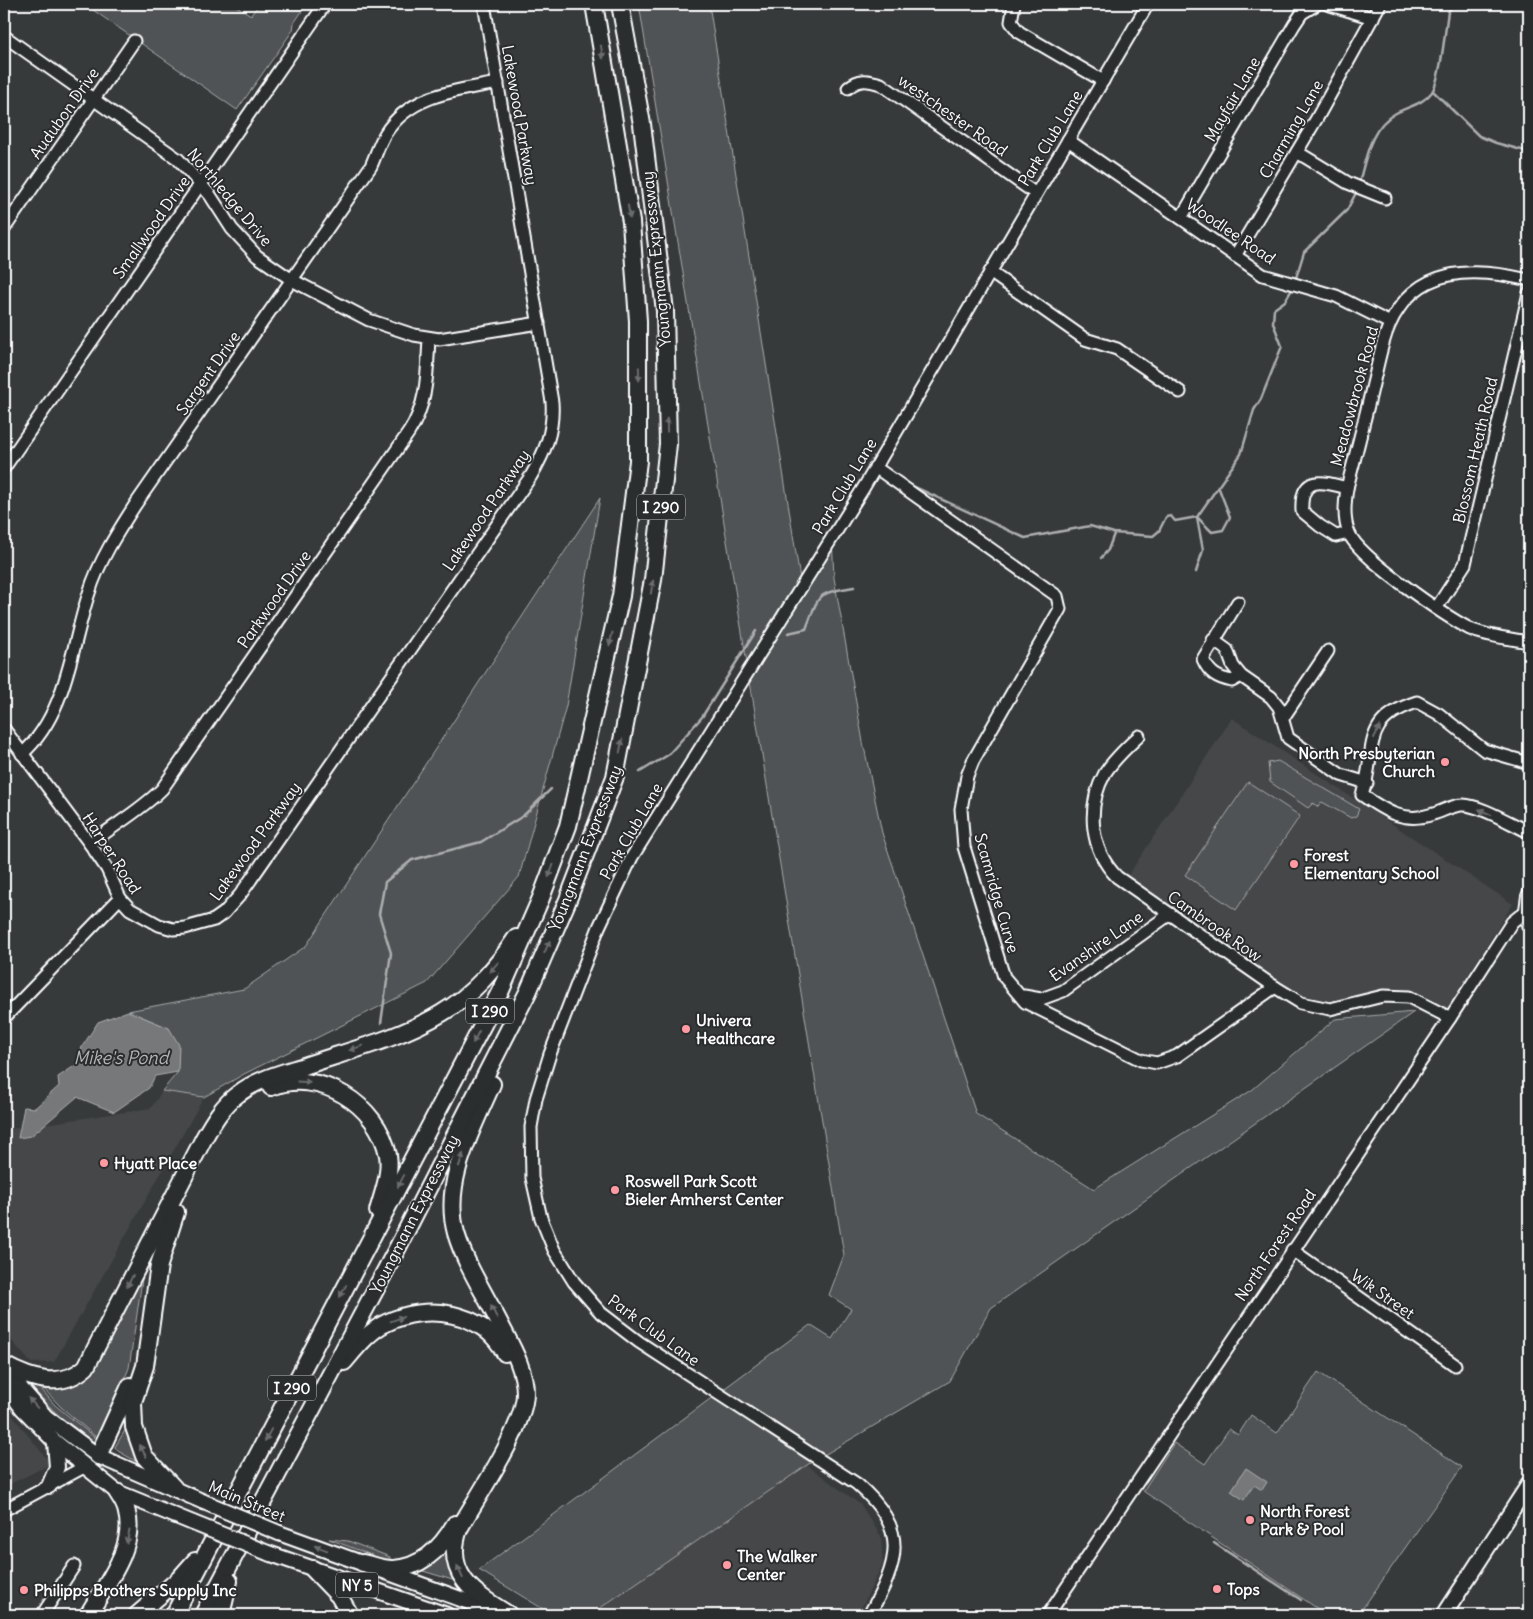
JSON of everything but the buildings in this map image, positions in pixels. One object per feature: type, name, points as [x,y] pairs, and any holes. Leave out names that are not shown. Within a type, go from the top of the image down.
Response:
[{"type":"highway","name":"Youngmann Expressway","points":[[174,1615],[501,990],[541,898],[568,826],[619,606],[638,461],[638,321],[631,222],[594,4]]},
{"type":"highway","name":"Youngmann Expressway","points":[[203,1615],[324,1387],[528,992],[567,902],[615,777],[654,580],[668,444],[665,311],[642,124],[620,4]]},
{"type":"highway","points":[[4,1365],[26,1375],[52,1382],[73,1376],[86,1367],[213,1123],[239,1093],[267,1078],[402,1033],[443,1013],[496,965],[509,949],[541,898]]},
{"type":"highway","points":[[508,1615],[478,1596],[462,1578],[454,1554],[454,1542],[459,1529],[518,1423],[525,1393],[523,1377],[516,1357],[461,1247],[453,1219],[452,1202],[459,1166],[467,1142],[505,1053],[528,992]]},
{"type":"highway","points":[[92,1461],[108,1446],[133,1402],[145,1366],[159,1265],[173,1219],[219,1128],[231,1113],[246,1100],[274,1086],[306,1081],[320,1084],[338,1092],[358,1104],[371,1118],[383,1139],[389,1166],[366,1248]]},
{"type":"highway","points":[[92,1461],[129,1390],[139,1360],[148,1275],[169,1206]]},
{"type":"highway","points":[[324,1387],[372,1332],[386,1323],[408,1315],[428,1312],[458,1316],[488,1332],[504,1350],[514,1373],[518,1403],[509,1432],[441,1546],[423,1560],[394,1570],[363,1563]]},
{"type":"highway","points":[[133,1402],[134,1428],[144,1456],[174,1488]]},
{"type":"highway","points":[[88,1615],[123,1554],[129,1538],[127,1510],[117,1492]]},
{"type":"highway","points":[[137,1615],[179,1579],[219,1528]]},
{"type":"highway","points":[[221,1615],[234,1558]]},
{"type":"highway","points":[[313,1569],[339,1596],[350,1615]]},
{"type":"main road","points":[[1529,896],[1529,925]]},
{"type":"main road","name":"Main Street","points":[[4,1369],[46,1417],[92,1461],[117,1492],[268,1553],[447,1615]]},
{"type":"main road","name":"Main Street","points":[[4,1384],[38,1426],[55,1442],[92,1461],[159,1482],[279,1533],[508,1615]]},
{"type":"main road","points":[[38,1426],[51,1430],[88,1456],[92,1461]]},
{"type":"main road","points":[[49,1486],[57,1467],[55,1442]]},
{"type":"main road","points":[[1444,1615],[1529,1484]]},
{"type":"street","name":"Smallwood Drive","points":[[4,468],[325,4]]},
{"type":"street","name":"Lakewood Parkway","points":[[202,924],[214,920],[224,913],[240,895],[420,638],[542,458],[551,431],[553,414],[539,323],[484,4]]},
{"type":"street","points":[[1014,4],[1011,22],[1019,32],[1102,81]]},
{"type":"street","name":"Park Club Lane","points":[[869,1615],[891,1572],[895,1553],[891,1529],[880,1506],[857,1484],[614,1325],[590,1302],[562,1264],[549,1239],[535,1194],[530,1148],[534,1108],[540,1083],[619,882],[632,856],[875,468],[1148,4]]},
{"type":"street","name":"Mayfair Lane","points":[[1181,218],[1294,25],[1302,13],[1317,4]]},
{"type":"street","points":[[1327,4],[1373,18],[1380,4]]},
{"type":"street","name":"Charming Lane","points":[[1235,256],[1373,18]]},
{"type":"street","name":"Northledge Drive","points":[[4,36],[165,148],[201,184],[246,246],[273,268],[292,280],[385,327],[429,338],[462,336],[539,323]]},
{"type":"street","name":"Audubon Drive","points":[[4,229],[134,41]]},
{"type":"street","name":"westchester Road","points":[[848,88],[853,83],[867,80],[881,84],[1036,194]]},
{"type":"street","name":"Sargent Drive","points":[[22,754],[40,735],[58,700],[88,595],[110,544],[135,505],[371,166],[385,135],[402,113],[423,100],[438,95],[498,83]]},
{"type":"street","name":"Woodlee Road","points":[[1068,140],[1263,275],[1336,296],[1390,323]]},
{"type":"street","points":[[1297,152],[1348,183],[1385,198]]},
{"type":"street","name":"Meadowbrook Road","points":[[1349,533],[1345,509],[1347,488],[1390,323],[1414,292],[1447,275],[1468,271],[1529,280]]},
{"type":"street","points":[[990,272],[1085,339],[1117,349],[1180,392]]},
{"type":"street","name":"Blossom Heath Road","points":[[1437,607],[1465,564],[1529,293]]},
{"type":"street","name":"Parkwood Drive","points":[[90,844],[111,827],[134,814],[162,790],[409,432],[422,408],[425,396],[429,338]]},
{"type":"street","name":"Scamridge Curve","points":[[875,468],[1057,596],[1060,609],[981,742],[966,776],[962,799],[964,847],[1004,977],[1011,987],[1025,1002],[1141,1060],[1157,1063],[1177,1056],[1275,987]]},
{"type":"street","points":[[1347,488],[1321,481],[1309,486],[1301,499],[1302,512],[1336,536],[1349,533],[1361,550],[1377,565],[1471,630],[1529,642]]},
{"type":"street","points":[[1238,602],[1212,640],[1203,659],[1208,671],[1223,679],[1232,681],[1241,676]]},
{"type":"street","points":[[1212,640],[1227,650],[1233,666],[1241,676],[1271,697],[1279,707],[1288,738],[1341,775],[1367,783]]},
{"type":"street","points":[[1282,718],[1328,651]]},
{"type":"street","points":[[1529,763],[1484,750],[1439,714],[1417,702],[1400,708],[1384,719],[1374,736],[1369,753],[1367,783],[1362,795],[1389,813],[1422,818],[1462,805],[1478,809],[1529,832]]},
{"type":"street","name":"Harper Road","points":[[4,729],[90,844],[107,870],[120,898],[130,909],[159,925],[173,929],[202,924]]},
{"type":"street","name":"Cambrook Row","points":[[1139,736],[1108,768],[1099,785],[1093,811],[1094,835],[1099,850],[1109,869],[1117,877],[1275,987],[1302,1003],[1330,1009],[1383,996],[1409,997],[1450,1018]]},
{"type":"street","points":[[4,1018],[120,898]]},
{"type":"street","name":"North Forest Road","points":[[1048,1615],[1450,1018],[1512,922],[1528,911]]},
{"type":"street","name":"Evanshire Lane","points":[[1011,987],[1019,994],[1034,999],[1053,996],[1063,991],[1170,914]]},
{"type":"street","points":[[1060,1020],[1054,1009],[1056,1000],[1063,991]]},
{"type":"street","name":"Wik Street","points":[[1292,1250],[1455,1365]]},
{"type":"street","points":[[4,1510],[28,1499],[92,1461]]},
{"type":"street","points":[[42,1615],[74,1566]]},
{"type":"shaded area","points":[[98,4],[233,4],[251,15],[259,4],[307,4],[294,23],[293,30],[237,110],[93,10]]},
{"type":"shaded area","points":[[639,4],[709,4],[801,585],[832,537],[834,578],[863,742],[882,833],[976,1114],[1094,1189],[1252,1090],[1335,1019],[1414,1012],[991,1308],[950,1381],[807,1465],[590,1615],[553,1615],[479,1570],[810,1325],[832,1339],[851,1309],[829,1295],[844,1255]]},
{"type":"shaded area","points":[[600,498],[566,706],[519,877],[427,983],[244,1074],[204,1097],[162,1091],[178,1072],[169,1028],[128,1011],[244,989],[306,946]]},
{"type":"shaded area","name":"Forest Elementary School","points":[[1232,718],[1513,904],[1447,1008],[1419,993],[1400,990],[1384,990],[1334,1002],[1315,1002],[1295,993],[1127,877]]},
{"type":"shaded area","points":[[1278,761],[1359,809],[1356,816],[1351,818],[1322,802],[1318,807],[1313,803],[1308,808],[1270,782],[1268,763]]},
{"type":"shaded area","points":[[1248,782],[1300,816],[1236,910],[1185,875]]},
{"type":"shaded area","points":[[162,1091],[204,1097],[54,1362],[31,1363],[4,1332],[4,1130],[151,1108]]},
{"type":"shaded area","points":[[143,1273],[129,1368],[100,1438],[96,1437],[61,1407],[40,1385],[66,1383]]},
{"type":"shaded area","points":[[1318,1372],[1462,1467],[1358,1615],[1327,1615],[1143,1491],[1174,1443],[1205,1464],[1229,1429],[1238,1435],[1251,1415],[1277,1433]]},
{"type":"shaded area","points":[[35,1382],[55,1405],[94,1437],[96,1442],[88,1439],[70,1426],[51,1408],[29,1384]]},
{"type":"shaded area","points":[[4,1405],[51,1464],[4,1487]]},
{"type":"shaded area","points":[[127,1427],[151,1470],[118,1451],[115,1447]]},
{"type":"shaded area","points":[[807,1465],[861,1505],[881,1536],[883,1564],[858,1615],[590,1615]]},
{"type":"shaded area","points":[[329,1539],[348,1541],[390,1557],[390,1559],[379,1558]]},
{"type":"shaded area","points":[[446,1541],[459,1582],[410,1567]]},
{"type":"water","name":"Mike's Pond","points":[[128,1011],[169,1028],[179,1045],[178,1072],[155,1076],[149,1088],[114,1112],[77,1097],[31,1136],[18,1138],[24,1107],[35,1108],[59,1086],[58,1077],[76,1065],[82,1047],[98,1022]]},
{"type":"water","points":[[1246,1468],[1267,1482],[1262,1490],[1254,1485],[1244,1500],[1231,1491]]},
{"type":"waterway","points":[[1359,183],[1370,144],[1380,126],[1396,113],[1420,103],[1432,92],[1438,76],[1448,12],[1454,4]]},
{"type":"waterway","points":[[1433,91],[1479,136],[1529,152]]},
{"type":"waterway","points":[[1295,281],[1304,252],[1347,210],[1357,191]]},
{"type":"waterway","points":[[906,483],[1025,538],[1090,526],[1114,533],[1153,536],[1159,531],[1166,517],[1171,516],[1175,521],[1197,517],[1241,454],[1254,410],[1261,399],[1282,346],[1273,323],[1274,309],[1285,301],[1294,286]]},
{"type":"waterway","points":[[1197,517],[1212,532],[1223,530],[1230,517],[1218,486]]},
{"type":"waterway","points":[[1196,572],[1203,550],[1197,518]]},
{"type":"waterway","points":[[1101,558],[1108,550],[1114,534]]},
{"type":"waterway","points":[[788,633],[806,629],[817,602],[825,594],[854,587]]},
{"type":"waterway","points":[[640,772],[668,755],[702,717],[756,631]]},
{"type":"waterway","points":[[381,1023],[391,953],[379,914],[385,882],[412,860],[481,842],[523,816],[551,789]]},
{"type":"waterway","points":[[1214,1543],[1301,1600]]},
{"type":"place","name":"North Presbyterian Church","points":[[1445,762]]},
{"type":"place","name":"Forest Elementary School","points":[[1294,864]]},
{"type":"place","name":"Univera Healthcare","points":[[686,1029]]},
{"type":"place","name":"Hyatt Place","points":[[104,1163]]},
{"type":"place","name":"Roswell Park Scott Bieler Amherst Center","points":[[615,1190]]},
{"type":"place","name":"North Forest Park & Pool","points":[[1250,1520]]},
{"type":"place","name":"The Walker Center","points":[[727,1565]]},
{"type":"place","name":"Tops","points":[[1217,1589]]},
{"type":"place","name":"Philipps Brothers Supply Inc","points":[[24,1590]]}]
